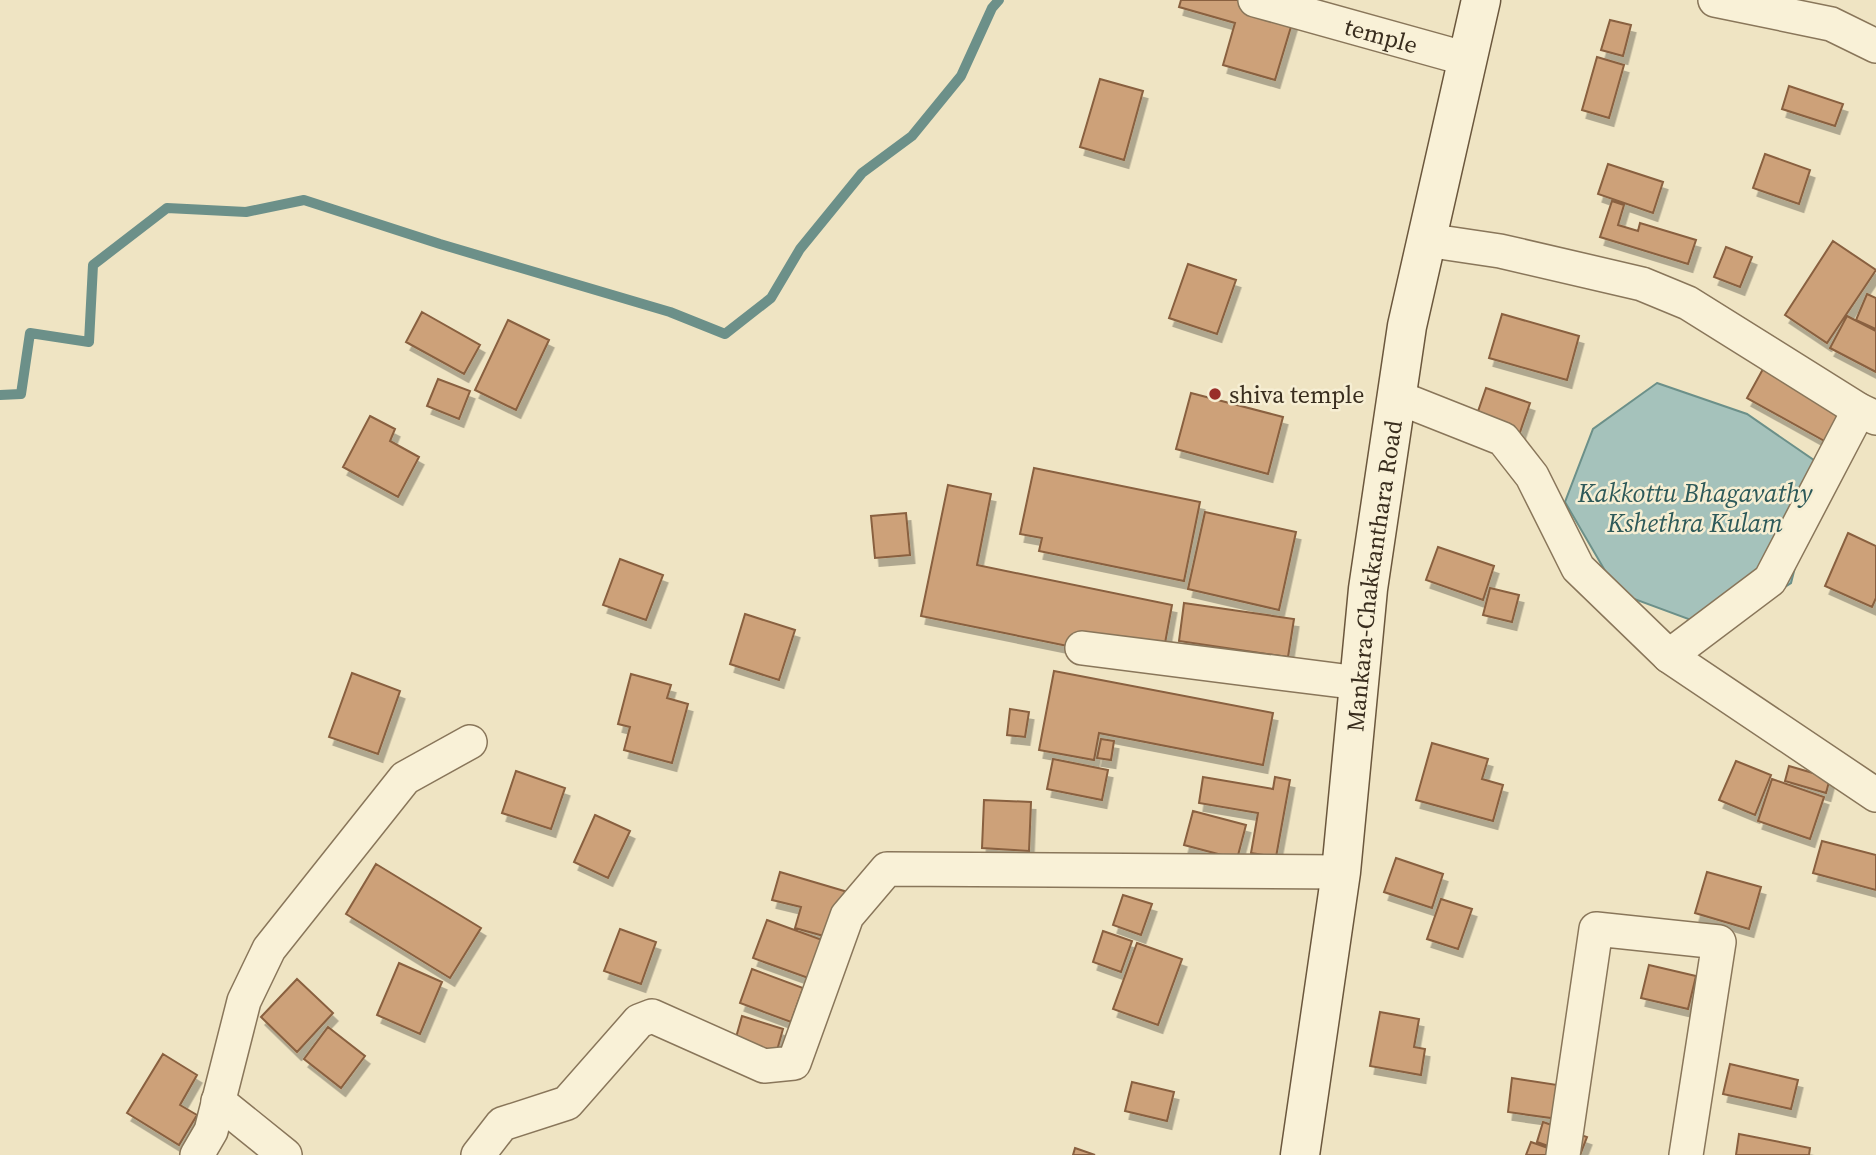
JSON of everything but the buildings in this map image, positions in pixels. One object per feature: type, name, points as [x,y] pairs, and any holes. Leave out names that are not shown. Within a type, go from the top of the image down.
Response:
[{"type":"main road","name":"Mankara-Chakkanthara Road","points":[[1300,1155],[1341,872],[1368,589],[1407,326],[1480,0]]},
{"type":"street","name":"temple","points":[[1255,0],[1467,59]]},
{"type":"street","points":[[1715,0],[1831,24],[1876,46]]},
{"type":"street","points":[[1426,240],[1500,251],[1642,284],[1688,303],[1868,414],[1770,580],[1669,656]]},
{"type":"street","points":[[1397,397],[1503,439],[1532,476],[1578,568],[1669,656],[1876,795]]},
{"type":"street","points":[[1082,648],[1360,683]]},
{"type":"street","points":[[197,1155],[211,1131],[244,1001],[270,949],[405,778],[470,741]]},
{"type":"street","points":[[478,1155],[502,1124],[567,1103],[639,1021],[653,1016],[764,1066],[794,1063],[847,916],[887,869],[1341,872]]},
{"type":"street","points":[[1563,1155],[1596,929],[1719,942],[1686,1155]]},
{"type":"street","points":[[218,1101],[285,1155]]},
{"type":"water","name":"Kakkottu Bhagavathy Kshethra Kulam","points":[[1657,383],[1747,414],[1821,465],[1791,583],[1718,630],[1618,593],[1565,502],[1593,429]]},
{"type":"waterway","points":[[0,395],[21,394],[30,333],[89,342],[93,265],[167,208],[246,212],[304,200],[440,244],[670,312],[725,334],[771,298],[800,249],[862,173],[912,136],[961,76],[992,8],[999,0]]},
{"type":"place","name":"shiva temple","points":[[1215,394]]}]
